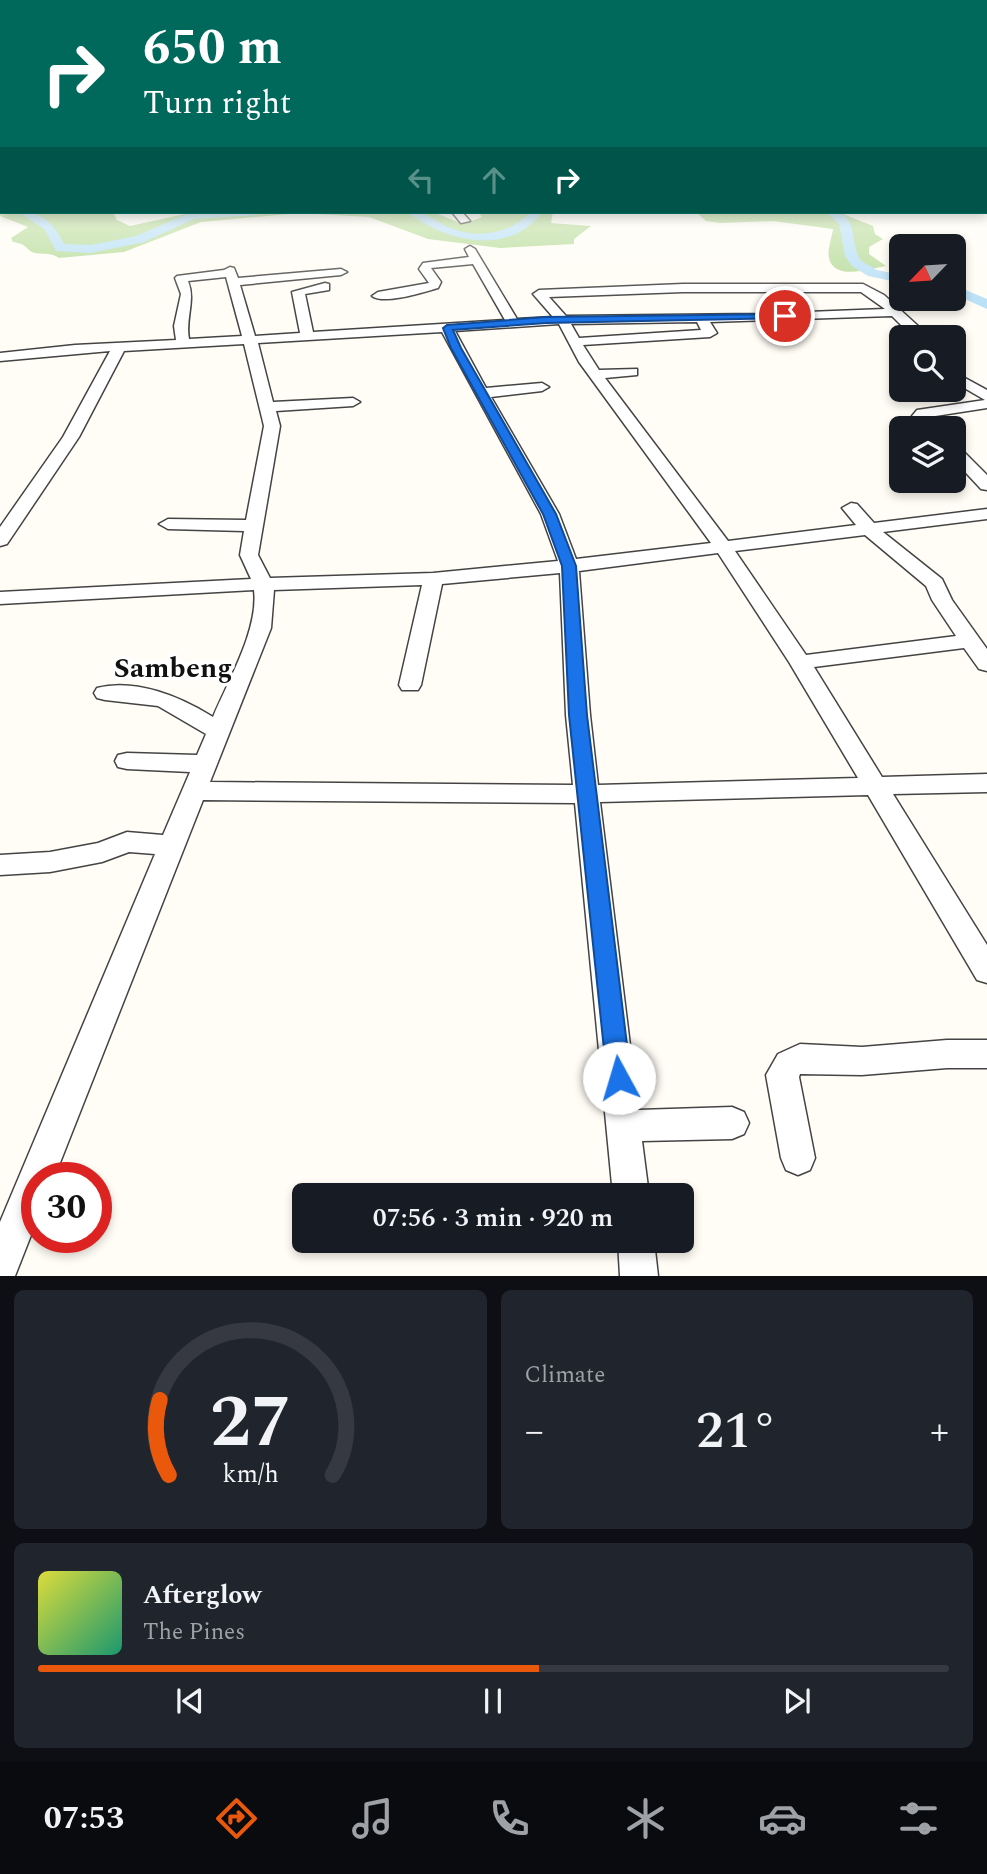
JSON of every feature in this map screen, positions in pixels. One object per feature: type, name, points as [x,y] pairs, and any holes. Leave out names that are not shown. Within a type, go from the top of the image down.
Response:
[{"type":"street","points":[[459,214],[465,221]]},
{"type":"street","points":[[469,247],[513,323]]},
{"type":"street","points":[[378,296],[415,291],[434,285],[425,269],[426,265],[476,260]]},
{"type":"street","points":[[183,344],[180,326],[187,293],[181,278],[341,272]]},
{"type":"street","points":[[0,1266],[265,614],[263,584],[248,555],[271,440],[269,407],[231,275]]},
{"type":"street","points":[[307,336],[298,292],[325,286]]},
{"type":"street","points":[[889,308],[871,290],[863,288],[539,293],[563,320],[573,342],[595,374],[722,545],[800,662],[854,754],[879,788],[987,971]]},
{"type":"street","points":[[0,357],[75,349],[563,320],[893,312],[908,325]]},
{"type":"street","points":[[573,342],[710,333],[701,318]]},
{"type":"street","points":[[447,328],[550,514],[569,566],[578,715],[630,1183]]},
{"type":"street","points":[[0,540],[71,437],[119,347]]},
{"type":"street","points":[[595,374],[632,372]]},
{"type":"street","points":[[966,383],[987,396]]},
{"type":"street","points":[[482,393],[542,387]]},
{"type":"street","points":[[269,407],[353,402]]},
{"type":"street","points":[[920,416],[922,413],[987,404]]},
{"type":"street","points":[[966,463],[987,485]]},
{"type":"street","points":[[851,508],[868,528],[935,583],[942,600],[987,664]]},
{"type":"street","points":[[0,598],[263,584],[433,579],[569,566],[987,514]]},
{"type":"street","points":[[168,524],[252,526]]},
{"type":"street","points":[[410,685],[433,579]]},
{"type":"street","points":[[800,662],[970,641]]},
{"type":"street","points":[[105,693],[157,696],[180,706],[219,732]]},
{"type":"street","points":[[127,761],[206,764]]},
{"type":"street","points":[[195,791],[587,794],[987,783]]},
{"type":"street","points":[[0,865],[50,862],[102,852],[127,842],[172,845]]},
{"type":"street","points":[[798,1158],[782,1075],[789,1064],[800,1058],[862,1061],[987,1054]]},
{"type":"street","points":[[624,1126],[732,1123]]},
{"type":"street","points":[[637,1253],[639,1276]]},
{"type":"green space","points":[[114,214],[117,220],[130,226],[185,214],[288,214],[201,222],[124,252],[59,258],[35,253],[13,242],[11,238],[28,227],[0,216]]},
{"type":"green space","points":[[316,214],[438,214],[463,224],[482,217],[480,214],[553,214],[551,223],[591,226],[574,239],[574,244],[500,248],[428,239],[369,217]]},
{"type":"green space","points":[[698,214],[843,214],[873,226],[875,234],[883,239],[869,247],[869,254],[886,266],[853,272],[832,265],[829,247],[833,229],[773,221],[706,221]]},
{"type":"waterway","points":[[28,214],[50,228],[60,248],[91,249],[140,239],[192,216],[224,214]]},
{"type":"waterway","points":[[419,214],[446,231],[475,237],[508,233],[518,229],[534,214]]},
{"type":"waterway","points":[[835,214],[845,224],[856,263],[873,273],[889,277]]},
{"type":"waterway","points":[[966,295],[987,305]]},
{"type":"district","name":"Sambeng","points":[[173,668]]},
{"type":"route","points":[[619,1078],[578,715],[569,566],[550,514],[447,328],[546,320],[785,316]]}]
